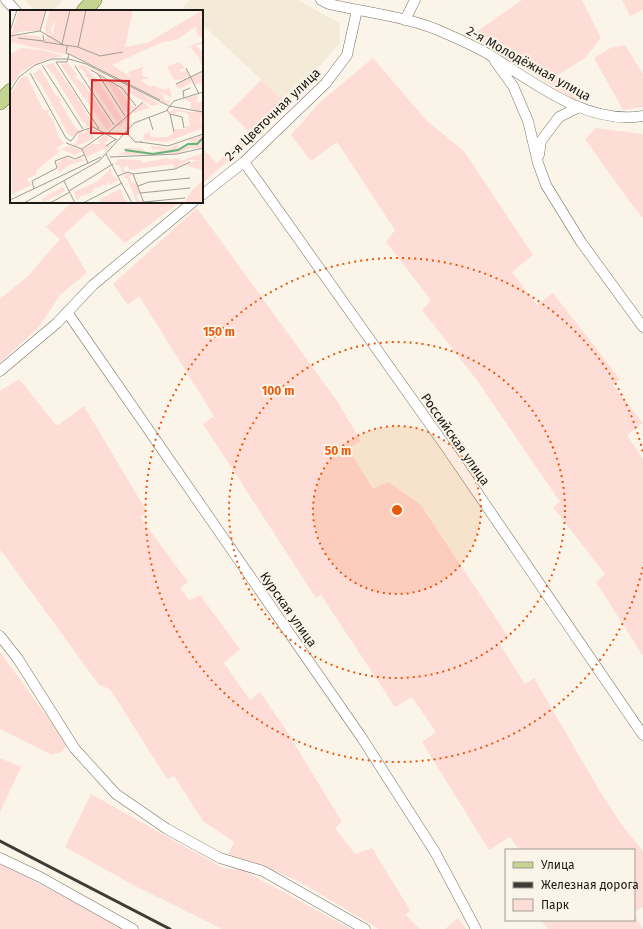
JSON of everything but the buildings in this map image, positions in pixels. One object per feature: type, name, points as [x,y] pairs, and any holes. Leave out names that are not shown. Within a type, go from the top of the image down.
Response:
[{"type":"main road","points":[[85,10],[94,0]]},
{"type":"main road","points":[[0,102],[10,92]]},
{"type":"street","points":[[6,0],[15,10]]},
{"type":"street","points":[[322,0],[329,4],[358,10]]},
{"type":"street","points":[[405,20],[415,0]]},
{"type":"street","name":"2-я Молодёжная улица","points":[[358,10],[405,20],[446,33],[492,56],[532,82],[578,107],[596,113],[616,117],[643,116]]},
{"type":"street","name":"2-я Цветочная улица","points":[[203,194],[244,162],[326,83],[346,55],[358,10]]},
{"type":"street","points":[[492,56],[513,86],[528,120],[538,163],[546,185],[581,242],[643,327]]},
{"type":"street","points":[[538,163],[541,141],[559,117],[578,107]]},
{"type":"street","name":"Российская улица","points":[[244,162],[444,444],[643,735]]},
{"type":"street","points":[[0,371],[67,312],[93,285],[192,203]]},
{"type":"street","name":"Курская улица","points":[[67,312],[362,738],[436,852],[476,929]]},
{"type":"street","points":[[0,636],[18,659],[75,749],[116,794],[167,829],[220,858],[263,871],[365,929]]},
{"type":"street","points":[[0,858],[133,929]]},
{"type":"shaded area","points":[[25,0],[63,0],[54,10],[34,10]]},
{"type":"shaded area","points":[[190,0],[298,0],[339,23],[340,43],[286,103],[203,25],[203,10],[187,10],[183,7]]},
{"type":"green space","points":[[522,0],[582,0],[601,38],[585,58],[558,75],[577,101],[472,35]]},
{"type":"green space","points":[[622,0],[643,0],[643,10],[630,16]]},
{"type":"green space","points":[[625,45],[643,74],[643,107],[623,110],[594,58],[610,48]]},
{"type":"green space","points":[[373,58],[427,121],[464,151],[533,255],[512,272],[537,305],[553,293],[620,379],[613,385],[643,423],[627,435],[643,459],[643,656],[596,582],[605,574],[553,507],[560,502],[476,379],[422,310],[431,300],[386,242],[395,230],[337,142],[311,161],[291,135],[319,103]]},
{"type":"green space","points":[[261,80],[286,103],[258,134],[203,183],[203,149],[217,163],[249,132],[229,112]]},
{"type":"green space","points":[[596,128],[643,134],[643,218],[629,201],[585,139]]},
{"type":"green space","points":[[71,203],[179,203],[125,243],[91,210],[64,234],[87,273],[60,295],[39,327],[0,363],[0,299],[28,276],[60,239],[46,227]]},
{"type":"green space","points":[[197,208],[337,401],[361,441],[348,448],[373,489],[388,482],[420,504],[509,638],[499,643],[525,684],[534,678],[598,788],[621,824],[643,851],[643,907],[635,911],[635,849],[518,849],[510,837],[489,850],[422,742],[436,732],[412,697],[395,707],[321,595],[316,598],[203,424],[214,416],[139,296],[128,305],[113,284]]},
{"type":"green space","points":[[19,379],[57,426],[84,406],[147,512],[140,517],[188,582],[180,588],[189,600],[200,595],[240,649],[224,663],[250,700],[260,692],[286,730],[342,822],[335,828],[355,854],[372,848],[410,910],[406,915],[420,929],[379,929],[300,882],[266,867],[228,855],[234,842],[203,821],[174,776],[167,779],[110,689],[99,685],[0,549],[0,391]]},
{"type":"green space","points":[[0,652],[67,744],[63,751],[52,755],[0,729]]},
{"type":"green space","points":[[0,758],[21,767],[0,812]]},
{"type":"green space","points":[[91,794],[223,868],[243,870],[351,929],[222,929],[133,885],[65,847]]},
{"type":"green space","points":[[0,863],[124,929],[0,929]]},
{"type":"green space","points":[[635,915],[643,929],[548,929],[542,921],[635,921]]},
{"type":"green space","points":[[458,918],[466,929],[445,929]]},
{"type":"railway","points":[[0,841],[170,929]]}]
